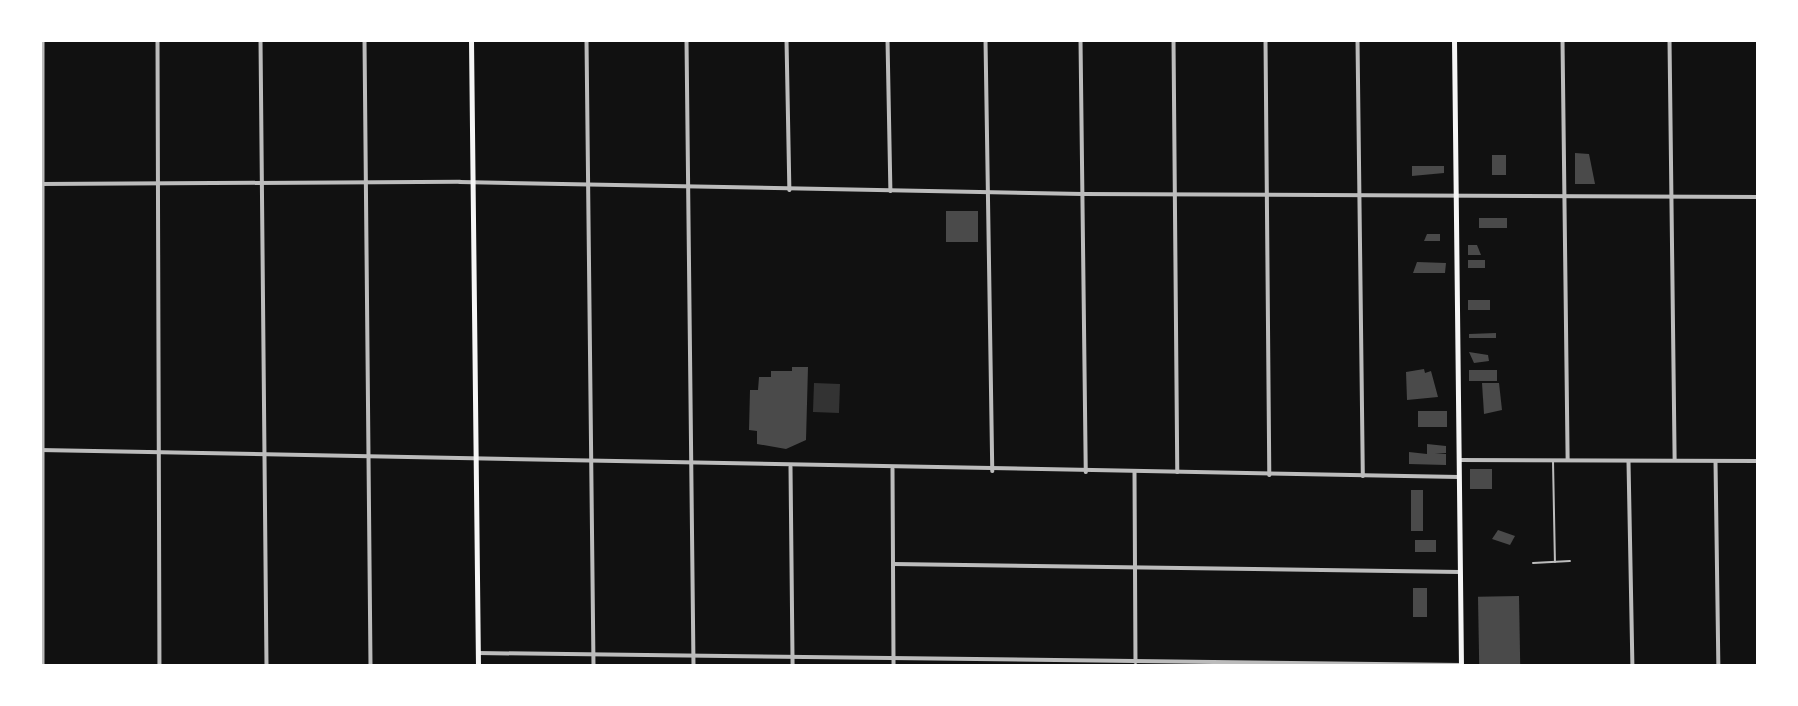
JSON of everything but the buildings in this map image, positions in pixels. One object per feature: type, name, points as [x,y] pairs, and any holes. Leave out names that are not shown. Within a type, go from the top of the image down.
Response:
[{"type":"main road","points":[[471,40],[478,666]]},
{"type":"main road","points":[[1454,40],[1461,665]]},
{"type":"street","points":[[43,40],[43,666]]},
{"type":"street","points":[[158,40],[160,666]]},
{"type":"street","points":[[261,40],[267,666]]},
{"type":"street","points":[[365,40],[371,666]]},
{"type":"street","points":[[587,40],[594,666]]},
{"type":"street","points":[[687,40],[694,666]]},
{"type":"street","points":[[788,40],[790,190]]},
{"type":"street","points":[[888,40],[891,191]]},
{"type":"street","points":[[986,40],[993,471]]},
{"type":"street","points":[[1081,40],[1086,472]]},
{"type":"street","points":[[1174,40],[1178,472]]},
{"type":"street","points":[[1266,40],[1270,475]]},
{"type":"street","points":[[1359,40],[1363,476]]},
{"type":"street","points":[[1563,40],[1568,460]]},
{"type":"street","points":[[1671,40],[1675,460]]},
{"type":"street","points":[[41,184],[367,183],[1176,195],[1758,197]]},
{"type":"street","points":[[42,450],[159,450],[476,461],[993,471],[1459,477]]},
{"type":"street","points":[[1458,460],[1758,461]]},
{"type":"street","points":[[1716,461],[1719,666]]},
{"type":"street","points":[[1629,462],[1633,666]]},
{"type":"street","points":[[791,467],[793,666]]},
{"type":"street","points":[[893,469],[894,666]]},
{"type":"street","points":[[1135,472],[1136,662]]},
{"type":"street","points":[[892,564],[1460,572]]},
{"type":"street","points":[[478,653],[593,653],[990,663],[1461,665]]},
{"type":"lane","points":[[1553,460],[1555,562]]},
{"type":"lane","points":[[1533,563],[1570,561]]},
{"type":"shaded area","points":[[814,383],[840,384],[839,413],[813,412]]}]
